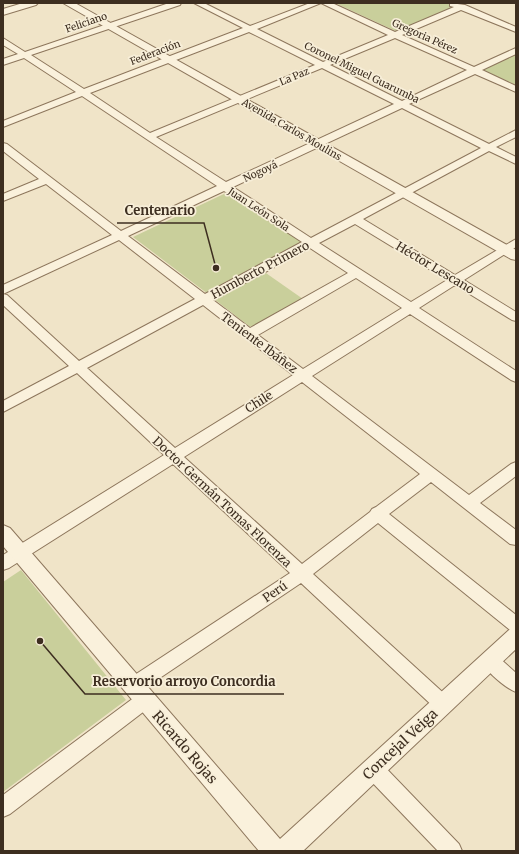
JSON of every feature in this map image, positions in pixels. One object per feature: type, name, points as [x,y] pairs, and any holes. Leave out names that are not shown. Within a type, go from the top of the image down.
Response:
[{"type":"street","points":[[3,12],[33,3]]},
{"type":"street","name":"Avenida Carlos Moulins","points":[[68,3],[403,193],[512,249]]},
{"type":"street","name":"Feliciano","points":[[3,62],[177,3]]},
{"type":"street","name":"Coronel Miguel Guarumba","points":[[198,3],[516,161]]},
{"type":"street","name":"Federación","points":[[3,124],[316,3]]},
{"type":"street","name":"Gregoria Pérez","points":[[325,3],[516,89]]},
{"type":"street","points":[[451,3],[516,30]]},
{"type":"street","name":"La Paz","points":[[149,136],[462,7]]},
{"type":"street","name":"Juan León Sola","points":[[3,41],[516,377]]},
{"type":"street","name":"Nogoyá","points":[[3,290],[516,51]]},
{"type":"street","name":"Humberto Primero","points":[[3,407],[516,133]]},
{"type":"street","name":"Teniente Ibáñez","points":[[3,146],[202,300],[516,539]]},
{"type":"street","points":[[3,198],[46,180]]},
{"type":"street","name":"Héctor Lescano","points":[[355,219],[516,317]]},
{"type":"street","name":"Chile","points":[[11,557],[456,280],[512,249]]},
{"type":"street","points":[[248,335],[356,272]]},
{"type":"street","name":"Doctor Germán Tomas Florenza","points":[[3,298],[443,704]]},
{"type":"street","points":[[469,503],[516,468]]},
{"type":"street","name":"Perú","points":[[3,807],[139,693],[301,574],[377,513],[430,474]]},
{"type":"street","points":[[377,513],[516,625]]},
{"type":"street","name":"Ricardo Rojas","points":[[3,534],[11,557],[139,693],[275,851]]},
{"type":"street","name":"Concejal Veiga","points":[[285,851],[516,636]]},
{"type":"street","points":[[490,661],[516,684]]},
{"type":"street","points":[[373,769],[452,851]]},
{"type":"green space","points":[[335,3],[447,3],[458,7],[398,32]]},
{"type":"green space","points":[[516,54],[516,85],[482,70]]},
{"type":"green space","points":[[228,192],[305,242],[208,294],[133,237]]},
{"type":"green space","points":[[263,271],[303,299],[255,327],[249,326],[214,299]]},
{"type":"green space","points":[[21,570],[126,700],[3,792],[3,582]]},
{"type":"place","name":"Centenario","points":[[216,268]]},
{"type":"place","name":"Reservorio arroyo Concordia","points":[[40,641]]}]
